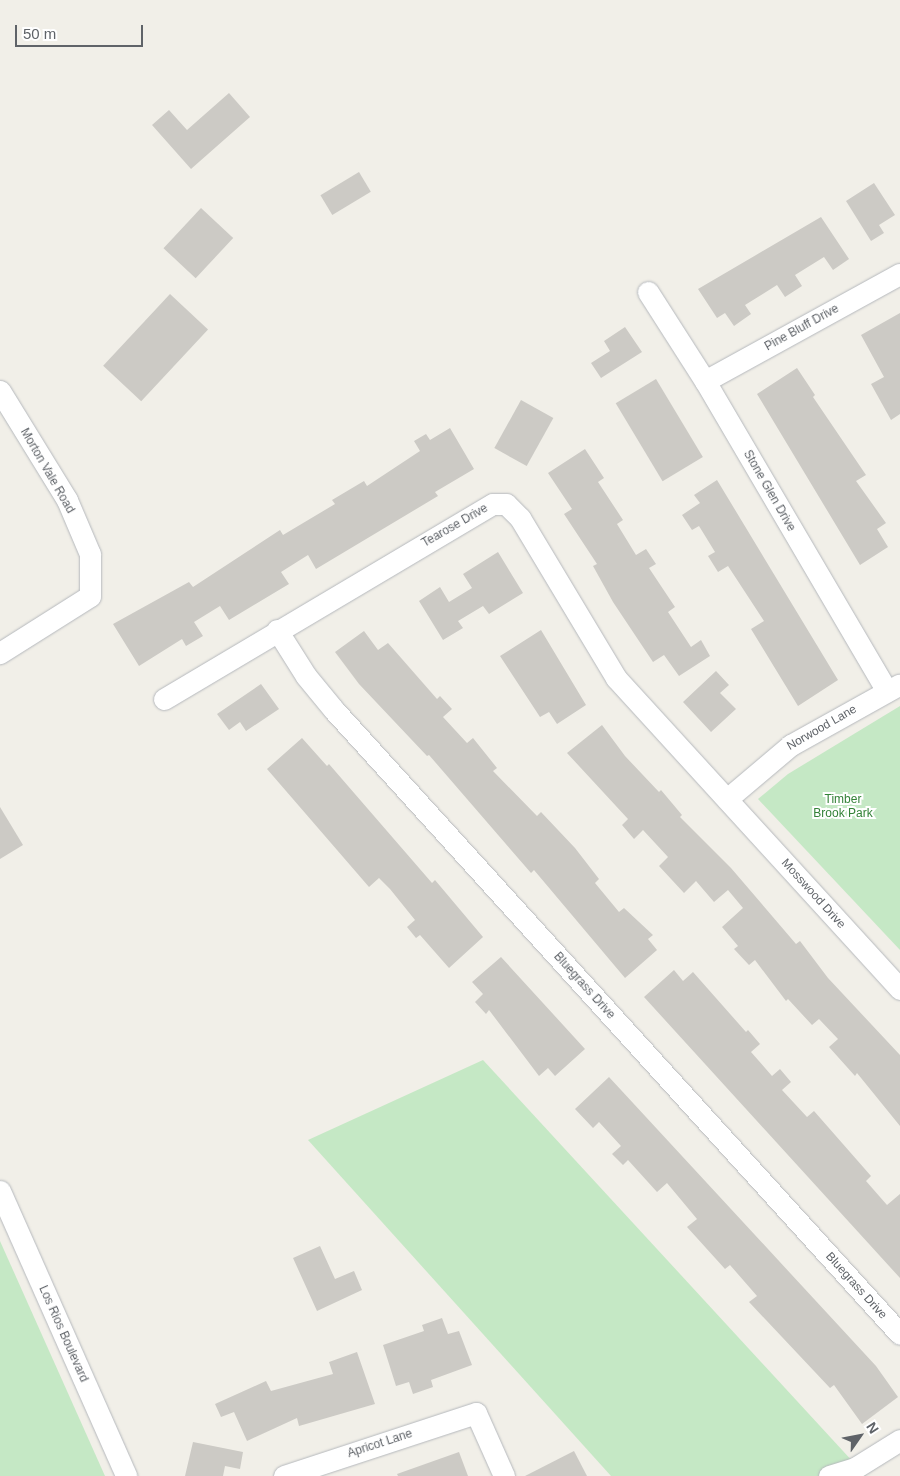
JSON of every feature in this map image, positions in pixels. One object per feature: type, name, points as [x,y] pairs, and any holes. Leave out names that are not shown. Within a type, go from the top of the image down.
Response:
[{"type":"street","name":"Pine Bluff Drive","points":[[705,381],[900,274]]},
{"type":"street","name":"Stone Glen Drive","points":[[648,292],[894,687]]},
{"type":"street","name":"Morton Vale Road","points":[[0,391],[67,500],[90,554],[90,596],[0,653]]},
{"type":"street","name":"Tearose Drive","points":[[164,698],[493,504],[506,504],[520,518],[616,678],[727,799]]},
{"type":"street","name":"Bluegrass Drive","points":[[277,630],[306,676],[334,710],[900,1334]]},
{"type":"street","name":"Norwood Lane","points":[[727,799],[791,745],[894,687]]},
{"type":"street","name":"Mosswood Drive","points":[[727,799],[900,989]]},
{"type":"street","name":"Los Rios Boulevard","points":[[0,1191],[126,1476]]},
{"type":"street","name":"Apricot Lane","points":[[284,1476],[476,1413],[504,1476]]},
{"type":"street","points":[[829,1476],[855,1468],[900,1440]]},
{"type":"green space","name":"Timber Brook Park","points":[[900,706],[900,950],[758,799],[788,774]]},
{"type":"green space","points":[[483,1060],[866,1476],[611,1476],[308,1140]]},
{"type":"green space","points":[[0,1241],[105,1476],[0,1476]]},
{"type":"building","points":[[229,93],[250,117],[191,169],[152,125],[169,110],[187,130]]},
{"type":"building","points":[[359,172],[371,192],[332,215],[320,195]]},
{"type":"building","points":[[874,183],[895,215],[879,225],[884,233],[871,241],[846,201]]},
{"type":"building","points":[[201,208],[233,238],[196,278],[163,248]]},
{"type":"building","points":[[821,217],[849,259],[833,270],[824,257],[795,275],[802,286],[785,297],[777,285],[745,305],[751,314],[734,326],[725,313],[717,318],[698,289]]},
{"type":"building","points":[[170,294],[208,329],[141,401],[103,366]]},
{"type":"building","points":[[900,313],[900,414],[891,420],[871,384],[884,377],[861,335]]},
{"type":"building","points":[[625,327],[642,352],[601,378],[591,363],[610,351],[604,341]]},
{"type":"building","points":[[797,368],[815,395],[813,397],[866,475],[856,481],[886,523],[877,529],[888,547],[860,565],[757,394]]},
{"type":"building","points":[[656,379],[703,457],[663,481],[616,403]]},
{"type":"building","points":[[521,400],[553,418],[527,466],[494,448]]},
{"type":"building","points":[[450,428],[474,469],[435,492],[438,496],[316,569],[308,555],[281,572],[289,584],[229,620],[220,606],[194,622],[203,636],[186,646],[182,639],[139,666],[113,624],[189,582],[193,587],[280,530],[283,535],[335,504],[332,500],[364,481],[367,486],[420,451],[414,441],[426,434],[430,440]]},
{"type":"building","points":[[585,449],[604,478],[598,482],[623,520],[617,524],[636,555],[646,549],[656,564],[649,568],[675,607],[668,612],[691,647],[701,640],[710,656],[679,676],[664,655],[653,662],[613,602],[593,566],[597,564],[564,514],[572,509],[548,473]]},
{"type":"building","points":[[717,480],[838,680],[798,706],[751,629],[764,621],[728,566],[718,572],[708,556],[715,552],[699,526],[692,530],[682,515],[700,503],[694,495]]},
{"type":"building","points":[[498,552],[523,593],[489,614],[483,606],[458,621],[463,628],[443,640],[419,601],[440,587],[449,602],[472,588],[463,574]]},
{"type":"building","points":[[541,630],[586,705],[557,724],[549,712],[540,717],[500,656]]},
{"type":"building","points":[[364,631],[378,650],[388,643],[437,699],[440,696],[452,709],[443,717],[467,743],[473,738],[497,768],[493,771],[537,816],[541,812],[575,848],[599,879],[595,883],[619,912],[624,908],[653,935],[648,939],[657,950],[625,978],[534,870],[531,873],[429,755],[427,756],[359,684],[335,652]]},
{"type":"building","points":[[716,671],[729,685],[720,693],[736,709],[711,732],[683,702]]},
{"type":"building","points":[[261,684],[279,709],[246,731],[240,722],[229,730],[217,714]]},
{"type":"building","points":[[602,725],[625,756],[659,792],[661,790],[682,815],[680,817],[731,868],[796,944],[800,941],[828,978],[900,1055],[900,1126],[857,1073],[855,1076],[829,1047],[838,1039],[819,1019],[812,1025],[788,999],[786,1001],[755,960],[749,965],[734,949],[738,946],[722,927],[743,908],[728,890],[714,902],[696,881],[684,893],[659,866],[668,857],[643,830],[634,839],[622,825],[628,819],[567,753]]},
{"type":"building","points":[[302,738],[327,766],[329,764],[432,883],[435,880],[483,937],[449,968],[420,935],[416,938],[407,927],[415,920],[390,889],[379,878],[369,887],[267,769]]},
{"type":"building","points":[[0,807],[23,845],[0,859]]},
{"type":"building","points":[[501,957],[585,1049],[555,1076],[548,1068],[539,1076],[489,1010],[486,1014],[475,1002],[483,994],[472,982]]},
{"type":"building","points":[[674,970],[683,981],[693,972],[746,1032],[748,1030],[760,1044],[751,1052],[772,1076],[780,1069],[791,1082],[782,1090],[807,1117],[814,1111],[871,1176],[866,1181],[887,1205],[900,1194],[900,1278],[644,997]]},
{"type":"building","points":[[609,1077],[876,1366],[898,1397],[862,1424],[834,1385],[830,1388],[749,1302],[757,1296],[730,1265],[725,1269],[687,1227],[697,1219],[667,1183],[657,1192],[628,1160],[623,1165],[612,1154],[621,1146],[599,1122],[593,1128],[575,1109]]},
{"type":"building","points":[[320,1246],[335,1279],[354,1271],[362,1290],[317,1311],[293,1258]]},
{"type":"building","points":[[442,1318],[448,1334],[459,1331],[472,1365],[431,1380],[433,1387],[413,1394],[409,1382],[396,1386],[383,1345],[424,1331],[422,1325]]},
{"type":"building","points":[[357,1352],[375,1404],[299,1426],[297,1418],[247,1441],[234,1412],[221,1417],[215,1404],[266,1381],[271,1391],[333,1374],[329,1362]]},
{"type":"building","points":[[193,1442],[243,1452],[240,1469],[225,1466],[223,1476],[185,1476]]},
{"type":"building","points":[[574,1451],[587,1476],[525,1476]]},
{"type":"building","points":[[459,1452],[468,1476],[398,1476],[397,1474]]}]
